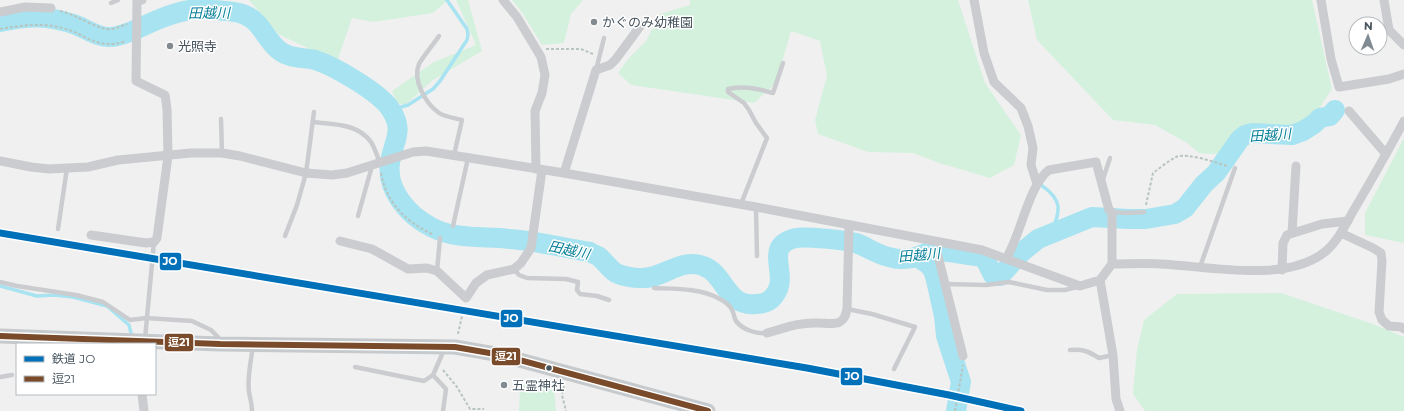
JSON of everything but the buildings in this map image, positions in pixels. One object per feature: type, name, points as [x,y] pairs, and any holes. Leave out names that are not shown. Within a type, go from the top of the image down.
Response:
[{"type":"main road","points":[[0,336],[136,343]]},
{"type":"main road","points":[[156,343],[451,347],[501,355],[708,411]]},
{"type":"street","points":[[91,234],[146,243],[154,242],[157,238],[168,156],[167,109],[165,95],[136,81],[138,0]]},
{"type":"street","points":[[340,241],[372,249],[408,269],[427,268],[437,271],[466,298],[476,283],[487,275],[514,269],[521,263],[531,248],[533,234],[539,169],[535,111],[542,93],[545,75],[541,57],[537,48],[517,17],[503,0]]},
{"type":"street","points":[[974,0],[984,53],[994,82],[1021,108],[1028,126],[1033,148],[1031,165],[1037,184]]},
{"type":"street","points":[[1321,0],[1331,59],[1338,87],[1389,79],[1404,74]]},
{"type":"street","points":[[1384,0],[1388,30],[1404,45]]},
{"type":"street","points":[[0,12],[25,7],[51,8]]},
{"type":"street","points":[[564,173],[596,70],[610,65],[616,60],[641,25]]},
{"type":"street","points":[[1349,111],[1386,154]]},
{"type":"street","points":[[1112,264],[1160,264],[1252,271],[1282,270],[1301,265],[1326,251],[1341,233],[1404,121]]},
{"type":"street","points":[[0,161],[49,169],[88,167],[118,160],[222,153],[240,156],[306,173],[332,175],[347,173],[399,155],[426,151],[564,173],[740,204],[849,229],[982,250],[1080,286],[1100,280],[1112,264],[1112,216],[1101,185],[1096,162],[1050,170],[1043,175],[1037,184],[1014,243],[1011,260]]},
{"type":"street","points":[[1292,233],[1296,166]]},
{"type":"street","points":[[1282,270],[1283,242],[1287,235],[1322,224],[1348,221]]},
{"type":"street","points":[[767,333],[800,323],[839,323],[844,319],[847,309],[849,229]]},
{"type":"street","points":[[1341,233],[1381,253],[1382,261],[1379,312],[1382,320],[1389,326],[1401,327],[1404,329]]},
{"type":"street","points":[[938,256],[963,360]]},
{"type":"street","points":[[1100,280],[1113,355],[1116,399],[1120,411]]},
{"type":"street","points":[[142,395],[144,411]]},
{"type":"lane","points":[[111,3],[118,0]]},
{"type":"lane","points":[[439,36],[419,65],[418,83],[420,90],[439,113],[462,120],[454,155]]},
{"type":"lane","points":[[596,70],[604,38]]},
{"type":"lane","points":[[740,204],[767,138],[744,103],[728,92],[728,89],[738,87],[754,87],[773,93],[783,63]]},
{"type":"lane","points":[[284,236],[297,204],[306,173],[314,112]]},
{"type":"lane","points":[[222,119],[222,153]]},
{"type":"lane","points":[[313,122],[349,126],[359,130],[372,143],[378,163],[358,216]]},
{"type":"lane","points":[[453,226],[468,158]]},
{"type":"lane","points":[[1101,185],[1110,158]]},
{"type":"lane","points":[[58,229],[67,168]]},
{"type":"lane","points":[[1200,267],[1235,168]]},
{"type":"lane","points":[[756,207],[757,256]]},
{"type":"lane","points":[[1112,216],[1144,212]]},
{"type":"lane","points":[[437,271],[440,238]]},
{"type":"lane","points":[[136,343],[146,318],[154,242]]},
{"type":"lane","points":[[514,269],[519,275],[527,278],[566,279],[578,282],[577,290],[580,294],[597,296],[609,300]]},
{"type":"lane","points":[[0,282],[76,295],[103,302],[130,320],[146,318],[192,321],[211,330],[218,337],[220,344]]},
{"type":"lane","points":[[944,284],[986,285],[1009,282],[1047,290],[1065,290],[1080,286]]},
{"type":"lane","points":[[654,288],[690,290],[708,293],[719,298],[732,308],[736,321],[747,329],[759,333],[767,333]]},
{"type":"lane","points":[[847,309],[872,314],[915,327],[894,369]]},
{"type":"lane","points":[[252,411],[249,391],[253,345]]},
{"type":"lane","points":[[355,367],[424,381],[434,375],[438,365],[451,347]]},
{"type":"lane","points":[[1070,350],[1078,349],[1087,351],[1099,358],[1113,355]]},
{"type":"lane","points":[[0,377],[12,375]]},
{"type":"lane","points":[[434,375],[446,389],[443,411]]},
{"type":"path","points":[[51,8],[76,16],[107,29],[113,29],[137,21]]},
{"type":"path","points":[[0,30],[28,24],[56,26],[93,41],[108,45],[117,44],[136,37]]},
{"type":"path","points":[[537,48],[581,49],[599,56]]},
{"type":"path","points":[[1144,212],[1153,173],[1176,157],[1196,158],[1224,165]]},
{"type":"path","points":[[378,163],[387,194],[397,209],[419,228],[440,238]]},
{"type":"path","points":[[451,347],[466,298]]},
{"type":"path","points":[[955,411],[963,360]]},
{"type":"path","points":[[438,365],[456,387],[470,409],[484,410]]},
{"type":"path","points":[[566,373],[562,395],[566,411]]},
{"type":"green space","points":[[249,0],[448,0],[433,13],[373,22],[352,18],[337,62],[278,34]]},
{"type":"green space","points":[[456,0],[468,0],[482,51],[433,80],[405,105],[397,103],[392,91],[434,62],[476,45]]},
{"type":"green space","points":[[512,0],[583,0],[571,14],[564,43],[542,45],[523,14]]},
{"type":"green space","points":[[690,0],[958,0],[985,83],[1021,135],[1014,165],[990,178],[939,163],[913,153],[868,152],[818,134],[815,120],[827,76],[820,41],[791,31],[776,83],[754,103],[631,85],[618,73],[628,59],[646,41],[660,14],[690,5]]},
{"type":"green space","points":[[1028,0],[1312,0],[1332,89],[1305,130],[1252,137],[1226,155],[1199,153],[1187,143],[1155,125],[1113,120],[1037,40]]},
{"type":"green space","points":[[1404,138],[1404,243],[1365,235],[1365,213]]},
{"type":"green space","points":[[1281,293],[1373,324],[1404,337],[1404,411],[1145,411],[1133,394],[1137,349],[1144,320],[1177,294]]},
{"type":"green space","points":[[520,384],[554,390],[556,411],[519,411]]},
{"type":"waterway","points":[[391,110],[408,105],[433,89],[467,40],[467,29],[447,0]]},
{"type":"waterway","name":"田越川","points":[[0,22],[29,18],[56,19],[80,27],[97,35],[110,37],[122,35],[183,11],[210,10],[240,13],[256,22],[275,47],[284,54],[323,63],[368,88],[386,103],[395,118],[398,131],[391,155],[391,183],[400,201],[422,222],[440,231],[460,236],[520,240],[590,252],[598,256],[616,273],[631,277],[648,278],[687,264],[703,266],[711,270],[732,295],[746,304],[765,303],[770,300],[777,291],[780,282],[778,256],[780,248],[785,242],[796,238],[816,238],[856,243],[881,255],[896,259],[912,258],[935,251],[984,257],[993,275],[1000,276],[1022,252],[1038,239],[1092,217],[1146,219],[1175,214],[1185,208],[1204,184],[1216,173],[1240,139],[1245,135],[1252,133],[1292,135],[1303,131],[1320,118],[1330,116],[1335,110]]},
{"type":"waterway","points":[[1041,185],[1053,196],[1058,206],[1057,218],[1051,233]]},
{"type":"waterway","points":[[917,257],[928,264],[933,270],[936,280],[944,316],[946,336],[961,382],[956,411]]},
{"type":"waterway","points":[[0,286],[37,296],[54,295],[73,297],[107,306],[129,325],[131,333]]},
{"type":"rail line","name":"JO","points":[[0,233],[807,368],[949,395],[1021,411]]},
{"type":"transit line","name":"逗21","points":[[0,336],[220,344],[455,347],[501,355],[708,411]]},
{"type":"place","name":"かぐのみ幼稚園","points":[[594,22]]},
{"type":"place","name":"光照寺","points":[[170,46]]},
{"type":"place","name":"五霊神社","points":[[504,385]]}]
